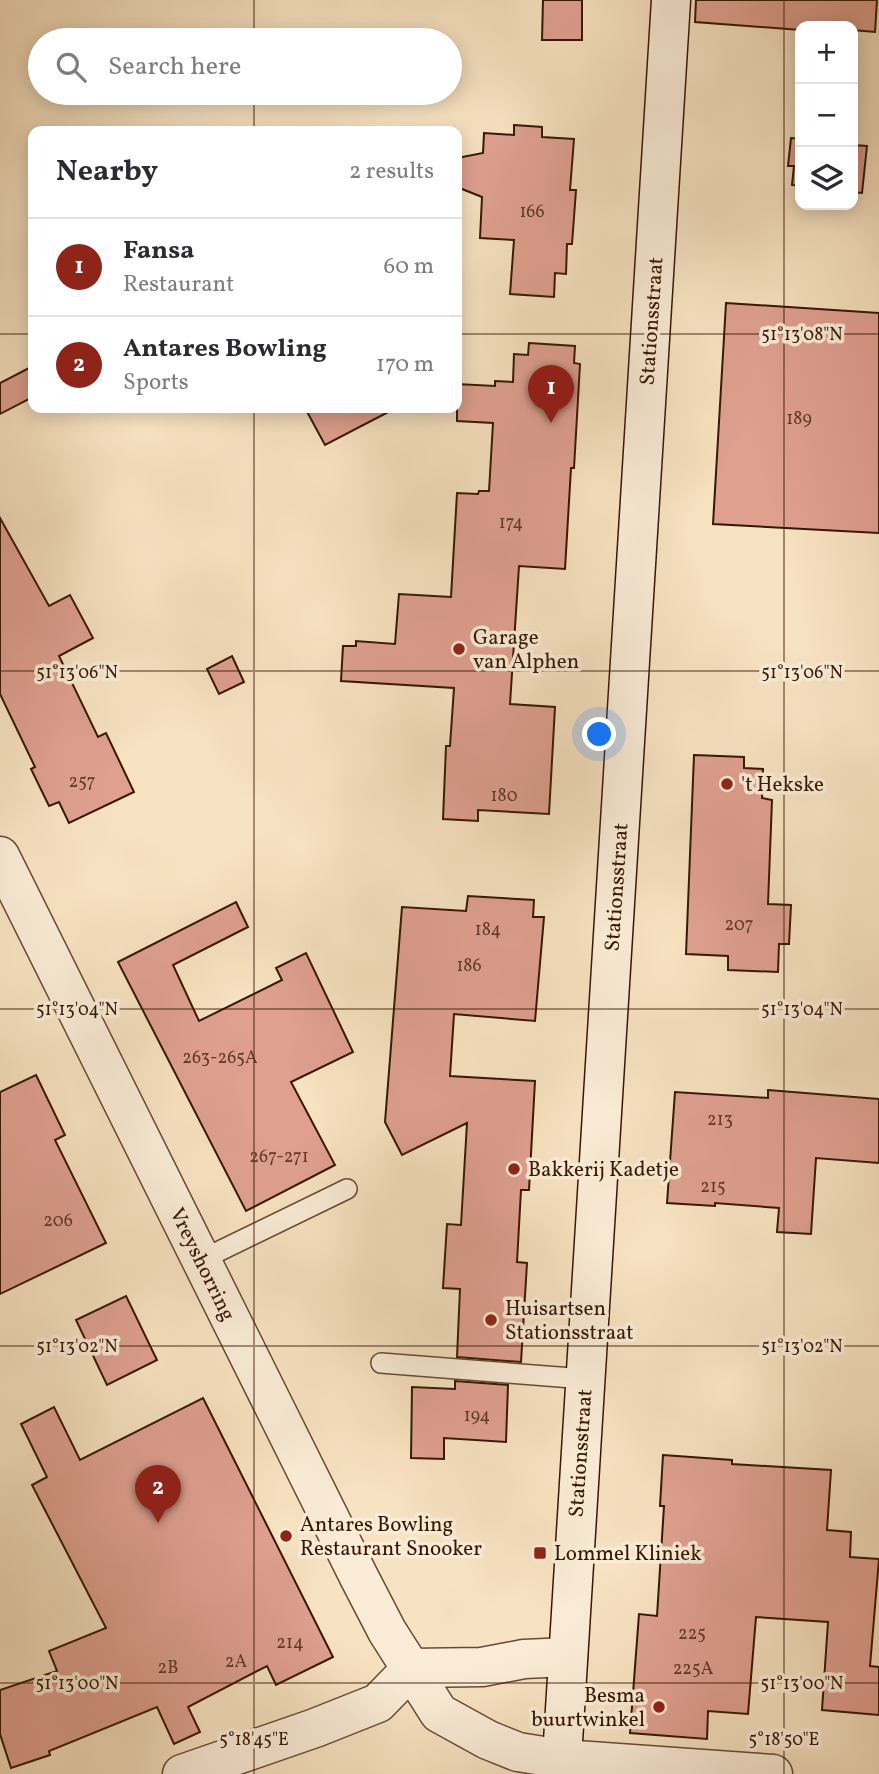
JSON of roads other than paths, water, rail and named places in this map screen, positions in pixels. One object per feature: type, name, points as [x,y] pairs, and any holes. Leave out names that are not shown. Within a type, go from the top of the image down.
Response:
[{"type":"main road","name":"Stationsstraat","points":[[561,1767],[671,0]]},
{"type":"main road","name":"Vreyshorring","points":[[0,856],[359,1577],[387,1630],[439,1713],[488,1740],[561,1767],[773,1774]]},
{"type":"main road","points":[[182,1774],[378,1703],[412,1668],[482,1667],[524,1659],[568,1657]]},
{"type":"lane","points":[[201,1260],[347,1189]]},
{"type":"lane","points":[[381,1363],[585,1379]]},
{"type":"place","name":"Fansa","points":[[551,423]]},
{"type":"place","name":"Garage van Alphen","points":[[459,649]]},
{"type":"place","name":"'t Hekske","points":[[727,784]]},
{"type":"place","name":"Bakkerij Kadetje","points":[[514,1169]]},
{"type":"place","name":"Huisartsen Stationsstraat","points":[[491,1320]]},
{"type":"place","name":"Antares Bowling","points":[[158,1523]]},
{"type":"place","name":"Antares Bowling Restaurant Snooker","points":[[286,1536]]},
{"type":"place","name":"Lommel Kliniek","points":[[540,1553]]},
{"type":"place","name":"Besma buurtwinkel","points":[[659,1707]]}]
